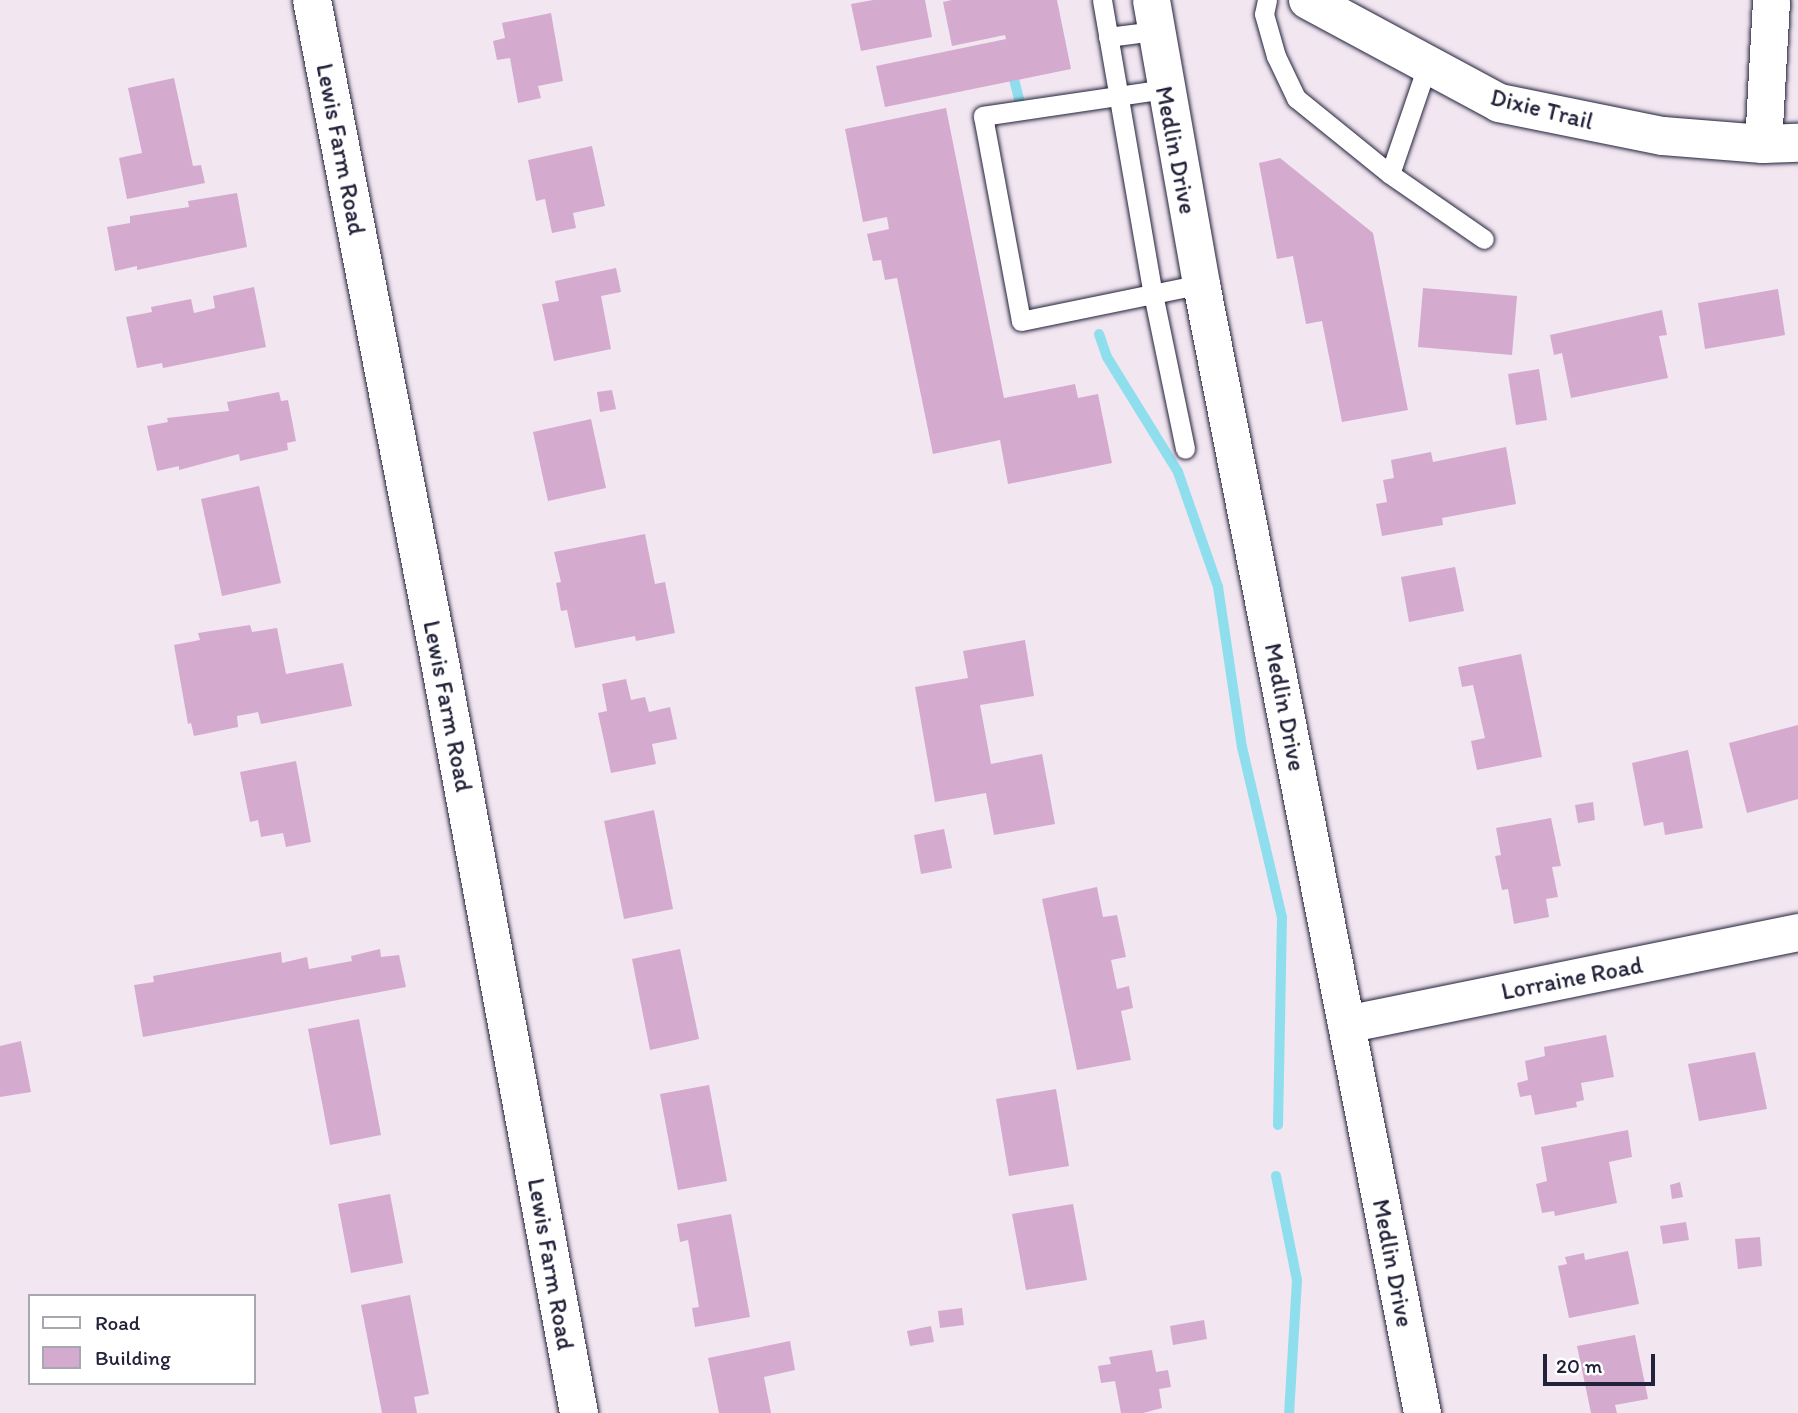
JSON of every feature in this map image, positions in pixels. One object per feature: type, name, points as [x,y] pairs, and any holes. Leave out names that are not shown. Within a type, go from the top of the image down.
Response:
[{"type":"street","name":"Lewis Farm Road","points":[[312,0],[439,657],[579,1413]]},
{"type":"street","name":"Dixie Trail","points":[[1308,0],[1499,103],[1663,136],[1780,143]]},
{"type":"street","points":[[1771,0],[1780,143]]},
{"type":"street","name":"Medlin Drive","points":[[1152,16],[1201,284],[1422,1413]]},
{"type":"street","name":"Lorraine Road","points":[[1346,1024],[1798,932]]},
{"type":"lane","points":[[1102,0],[1153,295],[1185,449]]},
{"type":"lane","points":[[1267,0],[1264,14],[1276,56],[1296,98],[1390,174],[1484,239]]},
{"type":"lane","points":[[1108,37],[1152,16]]},
{"type":"lane","points":[[1390,174],[1427,66]]},
{"type":"lane","points":[[1165,89],[983,116],[1021,321],[1201,284]]},
{"type":"building","points":[[873,0],[925,0],[932,37],[861,51],[851,4]]},
{"type":"building","points":[[1057,0],[1071,69],[885,107],[876,66],[1006,39],[1005,35],[952,46],[943,2]]},
{"type":"building","points":[[551,13],[563,81],[538,86],[541,98],[518,103],[510,58],[497,60],[493,41],[505,38],[502,23]]},
{"type":"building","points":[[174,78],[193,166],[201,165],[205,183],[127,199],[119,158],[142,153],[128,88]]},
{"type":"building","points":[[946,108],[1004,398],[1075,384],[1078,398],[1098,394],[1112,463],[1008,484],[1000,440],[933,454],[897,278],[885,280],[881,260],[873,261],[867,234],[889,229],[887,217],[863,222],[845,129]]},
{"type":"building","points":[[592,146],[605,206],[573,213],[576,228],[552,233],[545,199],[536,201],[528,160]]},
{"type":"building","points":[[1280,158],[1373,233],[1408,410],[1342,422],[1322,321],[1306,324],[1293,256],[1277,259],[1259,163]]},
{"type":"building","points":[[237,193],[247,247],[137,270],[137,266],[115,271],[107,227],[130,223],[130,216],[189,207],[188,201]]},
{"type":"building","points":[[616,268],[621,292],[601,296],[611,349],[554,361],[542,304],[559,301],[555,281]]},
{"type":"building","points":[[254,287],[266,347],[163,368],[162,363],[137,368],[126,317],[152,312],[151,307],[191,299],[194,313],[215,308],[213,296]]},
{"type":"building","points":[[1423,288],[1517,296],[1512,355],[1418,347]]},
{"type":"building","points":[[1778,289],[1785,335],[1705,349],[1698,303]]},
{"type":"building","points":[[1662,310],[1667,335],[1659,336],[1668,378],[1571,398],[1562,353],[1554,355],[1550,335]]},
{"type":"building","points":[[1539,369],[1547,420],[1516,425],[1508,374]]},
{"type":"building","points":[[612,390],[616,409],[600,412],[597,392]]},
{"type":"building","points":[[279,392],[281,401],[288,400],[296,441],[287,443],[288,450],[240,461],[239,454],[179,470],[179,466],[157,471],[147,426],[168,422],[167,418],[229,411],[227,402]]},
{"type":"building","points":[[591,419],[606,488],[548,501],[533,432]]},
{"type":"building","points":[[1506,447],[1516,504],[1442,518],[1443,525],[1382,536],[1376,504],[1387,502],[1383,480],[1394,478],[1391,460],[1431,452],[1433,462]]},
{"type":"building","points":[[259,486],[281,583],[222,596],[201,499]]},
{"type":"building","points":[[645,534],[655,584],[665,582],[675,633],[636,641],[635,636],[575,648],[567,610],[561,611],[556,583],[561,582],[554,552]]},
{"type":"building","points":[[1455,567],[1464,611],[1409,622],[1401,577]]},
{"type":"building","points":[[250,625],[252,632],[277,628],[286,674],[343,663],[352,706],[261,724],[258,712],[237,716],[238,727],[194,736],[191,723],[188,724],[174,645],[200,640],[198,633]]},
{"type":"building","points":[[1025,640],[1034,696],[980,705],[991,764],[1042,754],[1055,824],[994,835],[986,793],[935,802],[915,687],[968,678],[963,651]]},
{"type":"building","points":[[1521,654],[1542,757],[1477,770],[1471,741],[1485,738],[1473,685],[1462,687],[1458,667]]},
{"type":"building","points":[[626,679],[631,700],[645,697],[649,712],[670,707],[677,739],[652,744],[656,764],[611,773],[598,713],[607,711],[602,684]]},
{"type":"building","points":[[1798,725],[1798,799],[1747,813],[1729,743]]},
{"type":"building","points":[[1688,750],[1703,828],[1665,835],[1663,822],[1644,826],[1632,763]]},
{"type":"building","points":[[296,761],[311,842],[286,847],[283,833],[261,837],[258,820],[250,822],[240,772]]},
{"type":"building","points":[[1593,802],[1595,820],[1578,823],[1575,805]]},
{"type":"building","points":[[654,810],[673,909],[624,919],[604,821]]},
{"type":"building","points":[[1551,818],[1561,866],[1552,867],[1558,897],[1546,899],[1549,917],[1514,924],[1508,889],[1502,890],[1495,856],[1501,855],[1496,828]]},
{"type":"building","points":[[944,829],[952,868],[921,874],[914,835]]},
{"type":"building","points":[[1097,887],[1103,917],[1117,915],[1126,957],[1111,960],[1117,989],[1129,986],[1133,1008],[1121,1011],[1131,1060],[1077,1070],[1042,899]]},
{"type":"building","points":[[380,949],[381,957],[399,955],[406,987],[143,1037],[134,985],[154,982],[153,976],[281,952],[282,963],[307,957],[309,969],[352,961],[351,956]]},
{"type":"building","points":[[680,949],[699,1039],[650,1050],[632,959]]},
{"type":"building","points":[[359,1019],[381,1135],[330,1145],[308,1029]]},
{"type":"building","points":[[1606,1035],[1614,1077],[1581,1083],[1584,1100],[1576,1102],[1577,1107],[1535,1115],[1531,1095],[1520,1097],[1517,1083],[1528,1080],[1525,1061],[1545,1056],[1544,1047]]},
{"type":"building","points":[[21,1041],[31,1092],[0,1097],[0,1046]]},
{"type":"building","points":[[1755,1052],[1767,1109],[1699,1121],[1688,1064]]},
{"type":"building","points":[[709,1085],[727,1181],[678,1190],[660,1094]]},
{"type":"building","points":[[1056,1089],[1069,1166],[1009,1176],[996,1099]]},
{"type":"building","points":[[1628,1130],[1632,1157],[1609,1162],[1617,1203],[1555,1216],[1554,1211],[1542,1213],[1536,1184],[1547,1181],[1541,1147]]},
{"type":"building","points":[[1680,1182],[1683,1197],[1672,1199],[1670,1185]]},
{"type":"building","points":[[390,1194],[403,1263],[351,1273],[338,1204]]},
{"type":"building","points":[[1073,1204],[1087,1280],[1026,1290],[1012,1214]]},
{"type":"building","points":[[731,1214],[750,1317],[695,1327],[692,1308],[699,1307],[688,1240],[680,1242],[677,1224]]},
{"type":"building","points":[[1686,1222],[1689,1240],[1663,1244],[1660,1226]]},
{"type":"building","points":[[1760,1237],[1762,1266],[1738,1269],[1735,1239]]},
{"type":"building","points":[[1628,1251],[1639,1304],[1569,1318],[1558,1266],[1567,1264],[1565,1257],[1584,1253],[1585,1260]]},
{"type":"building","points":[[410,1295],[429,1394],[414,1397],[417,1413],[382,1413],[361,1305]]},
{"type":"building","points":[[962,1308],[964,1325],[940,1328],[938,1311]]},
{"type":"building","points":[[1204,1320],[1207,1339],[1173,1345],[1170,1326]]},
{"type":"building","points":[[931,1326],[934,1342],[910,1346],[907,1331]]},
{"type":"building","points":[[1635,1335],[1648,1399],[1615,1405],[1617,1413],[1591,1413],[1577,1346]]},
{"type":"building","points":[[790,1341],[795,1370],[764,1377],[771,1413],[719,1413],[708,1358]]},
{"type":"building","points":[[1152,1350],[1156,1372],[1168,1370],[1171,1387],[1159,1389],[1162,1408],[1143,1413],[1121,1413],[1115,1381],[1101,1383],[1098,1366],[1111,1364],[1109,1357]]},
{"type":"waterway","points":[[1011,67],[1019,100]]},
{"type":"waterway","points":[[1099,334],[1107,357],[1178,472],[1218,587],[1242,747],[1282,917],[1278,1125]]},
{"type":"waterway","points":[[1276,1176],[1297,1280],[1289,1413]]}]
